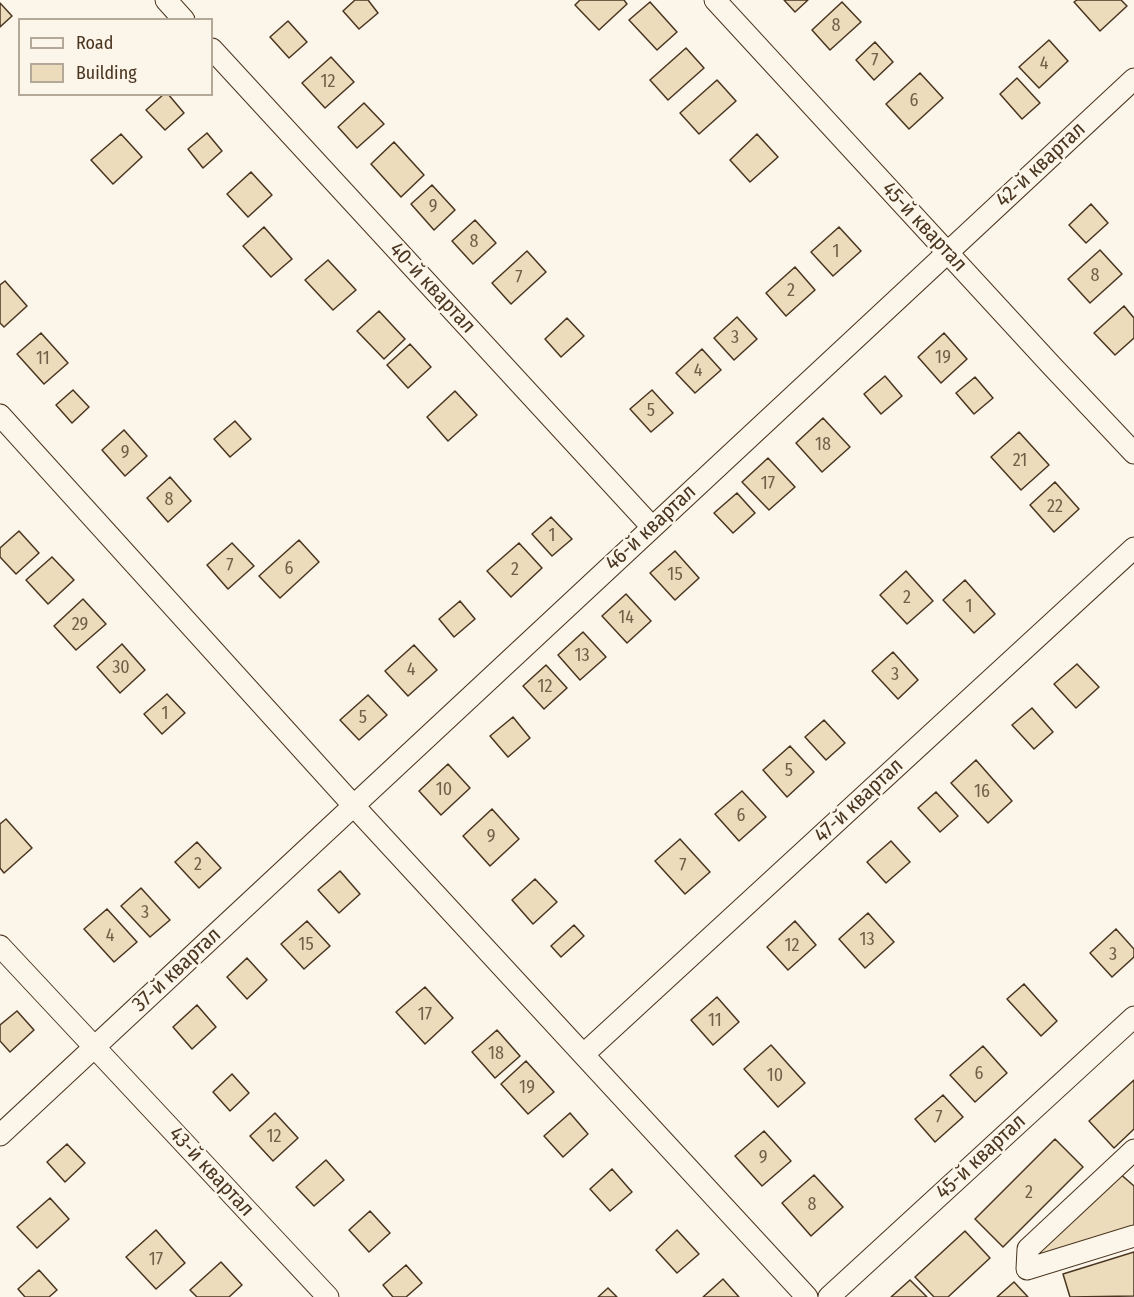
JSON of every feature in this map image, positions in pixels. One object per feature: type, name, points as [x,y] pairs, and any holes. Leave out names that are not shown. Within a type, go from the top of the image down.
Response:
[{"type":"street","points":[[166,0],[182,18]]},
{"type":"street","name":"45-й квартал","points":[[715,0],[1134,453]]},
{"type":"street","name":"40-й квартал","points":[[213,50],[652,527]]},
{"type":"street","name":"42-й квартал","points":[[948,252],[1134,79]]},
{"type":"street","name":"46-й квартал","points":[[353,805],[948,252]]},
{"type":"street","points":[[0,415],[353,805],[807,1297]]},
{"type":"street","name":"47-й квартал","points":[[584,1054],[1134,548]]},
{"type":"street","name":"37-й квартал","points":[[0,1135],[353,805]]},
{"type":"street","name":"43-й квартал","points":[[0,946],[328,1297]]},
{"type":"street","name":"45-й квартал","points":[[829,1297],[1134,1017]]},
{"type":"street","points":[[1129,1164],[1028,1249],[1027,1269],[1134,1236]]},
{"type":"building","points":[[355,0],[368,0],[378,13],[359,29],[343,11]]},
{"type":"building","points":[[580,0],[624,0],[627,4],[599,30],[575,5]]},
{"type":"building","points":[[784,0],[808,0],[795,12]]},
{"type":"building","points":[[1077,0],[1121,0],[1127,6],[1100,31],[1074,2]]},
{"type":"building","points":[[650,2],[677,32],[657,50],[629,20]]},
{"type":"building","points":[[842,2],[861,22],[830,50],[812,30]]},
{"type":"building","points":[[0,3],[12,16],[0,27]]},
{"type":"building","points":[[288,21],[307,42],[289,58],[270,37]]},
{"type":"building","points":[[1049,40],[1068,61],[1039,88],[1019,67]]},
{"type":"building","points":[[875,42],[893,62],[874,80],[856,60]]},
{"type":"building","points":[[686,48],[704,68],[668,100],[650,80]]},
{"type":"building","points":[[331,57],[354,82],[325,108],[302,83]]},
{"type":"building","points":[[920,73],[943,98],[909,129],[886,104]]},
{"type":"building","points":[[1017,78],[1040,103],[1022,119],[1000,94]]},
{"type":"building","points":[[717,80],[736,101],[699,134],[680,113]]},
{"type":"building","points":[[162,96],[170,96],[184,113],[165,130],[146,110]]},
{"type":"building","points":[[364,103],[384,124],[357,148],[338,127]]},
{"type":"building","points":[[207,133],[222,151],[203,168],[188,149]]},
{"type":"building","points":[[121,134],[142,157],[113,184],[91,160]]},
{"type":"building","points":[[757,134],[778,157],[750,182],[730,160]]},
{"type":"building","points":[[394,142],[424,175],[401,197],[371,164]]},
{"type":"building","points":[[251,172],[272,195],[248,217],[227,194]]},
{"type":"building","points":[[432,185],[455,210],[434,230],[411,204]]},
{"type":"building","points":[[1091,204],[1108,223],[1086,243],[1069,225]]},
{"type":"building","points":[[475,220],[496,243],[473,264],[452,241]]},
{"type":"building","points":[[264,227],[292,259],[271,277],[243,246]]},
{"type":"building","points":[[839,227],[861,251],[833,276],[811,252]]},
{"type":"building","points":[[1100,250],[1122,274],[1090,303],[1068,279]]},
{"type":"building","points":[[527,251],[546,272],[511,304],[492,283]]},
{"type":"building","points":[[328,260],[356,290],[333,310],[305,280]]},
{"type":"building","points":[[795,267],[815,290],[786,316],[766,293]]},
{"type":"building","points":[[5,281],[27,306],[4,327],[0,323],[0,285]]},
{"type":"building","points":[[1124,306],[1134,318],[1134,338],[1115,355],[1094,333]]},
{"type":"building","points":[[379,311],[405,339],[384,359],[357,331]]},
{"type":"building","points":[[737,317],[757,339],[734,360],[714,338]]},
{"type":"building","points":[[567,318],[584,336],[561,357],[545,339]]},
{"type":"building","points":[[41,333],[68,363],[44,384],[17,354]]},
{"type":"building","points":[[944,333],[967,359],[941,383],[918,357]]},
{"type":"building","points":[[410,344],[431,367],[408,388],[387,365]]},
{"type":"building","points":[[702,349],[721,370],[695,393],[676,373]]},
{"type":"building","points":[[885,376],[902,396],[881,414],[864,394]]},
{"type":"building","points":[[975,377],[993,398],[974,414],[956,393]]},
{"type":"building","points":[[73,390],[89,407],[72,423],[56,405]]},
{"type":"building","points":[[652,390],[673,413],[651,432],[630,409]]},
{"type":"building","points":[[455,391],[477,415],[448,441],[427,417]]},
{"type":"building","points":[[823,418],[850,447],[822,472],[796,443]]},
{"type":"building","points":[[235,421],[251,439],[230,457],[214,439]]},
{"type":"building","points":[[124,430],[147,456],[125,476],[102,450]]},
{"type":"building","points":[[1019,432],[1049,465],[1021,490],[991,457]]},
{"type":"building","points":[[768,458],[795,487],[769,510],[742,482]]},
{"type":"building","points":[[170,477],[191,501],[168,522],[147,498]]},
{"type":"building","points":[[1055,482],[1079,509],[1054,532],[1030,505]]},
{"type":"building","points":[[737,493],[755,513],[733,533],[714,513]]},
{"type":"building","points":[[551,517],[572,539],[552,556],[532,534]]},
{"type":"building","points":[[19,531],[39,553],[16,574],[0,557],[0,548]]},
{"type":"building","points":[[299,540],[319,562],[280,598],[259,576]]},
{"type":"building","points":[[232,543],[254,566],[228,589],[207,565]]},
{"type":"building","points":[[519,543],[542,568],[511,597],[487,571]]},
{"type":"building","points":[[675,551],[699,578],[675,600],[650,573]]},
{"type":"building","points":[[52,557],[74,580],[48,604],[26,580]]},
{"type":"building","points":[[906,571],[933,601],[907,624],[880,595]]},
{"type":"building","points":[[965,580],[995,614],[974,633],[943,600]]},
{"type":"building","points":[[626,594],[651,621],[627,643],[602,616]]},
{"type":"building","points":[[83,599],[106,624],[76,650],[54,626]]},
{"type":"building","points":[[460,601],[475,619],[454,637],[439,619]]},
{"type":"building","points":[[583,632],[606,657],[580,680],[558,655]]},
{"type":"building","points":[[122,644],[145,670],[120,693],[97,667]]},
{"type":"building","points":[[414,645],[437,670],[408,696],[385,671]]},
{"type":"building","points":[[893,652],[918,680],[898,699],[872,671]]},
{"type":"building","points":[[1077,664],[1099,687],[1076,708],[1054,684]]},
{"type":"building","points":[[546,665],[567,688],[544,709],[523,686]]},
{"type":"building","points":[[167,694],[185,713],[162,734],[144,714]]},
{"type":"building","points":[[368,695],[387,715],[359,740],[340,720]]},
{"type":"building","points":[[1032,708],[1053,732],[1034,749],[1012,725]]},
{"type":"building","points":[[513,717],[530,738],[508,757],[490,736]]},
{"type":"building","points":[[824,720],[845,743],[826,760],[805,737]]},
{"type":"building","points":[[790,746],[814,772],[787,797],[763,770]]},
{"type":"building","points":[[976,760],[1012,801],[988,823],[951,783]]},
{"type":"building","points":[[448,764],[470,788],[441,815],[419,791]]},
{"type":"building","points":[[742,791],[766,817],[739,841],[715,814]]},
{"type":"building","points":[[936,792],[958,816],[940,832],[918,808]]},
{"type":"building","points":[[492,809],[519,839],[490,866],[463,836]]},
{"type":"building","points":[[6,819],[32,848],[4,873],[0,868],[0,824]]},
{"type":"building","points":[[680,839],[710,872],[685,894],[655,861]]},
{"type":"building","points":[[891,841],[910,862],[886,883],[867,862]]},
{"type":"building","points":[[197,842],[221,868],[199,888],[175,862]]},
{"type":"building","points":[[340,871],[360,894],[339,913],[318,890]]},
{"type":"building","points":[[535,879],[557,902],[533,924],[512,900]]},
{"type":"building","points":[[141,888],[170,920],[150,937],[121,906]]},
{"type":"building","points":[[107,909],[137,942],[114,962],[84,929]]},
{"type":"building","points":[[868,913],[894,942],[865,968],[839,939]]},
{"type":"building","points":[[307,921],[330,946],[304,969],[281,944]]},
{"type":"building","points":[[795,921],[816,945],[788,970],[767,947]]},
{"type":"building","points":[[574,925],[584,936],[561,957],[551,946]]},
{"type":"building","points":[[1116,929],[1134,949],[1134,957],[1112,977],[1090,953]]},
{"type":"building","points":[[247,958],[267,980],[247,999],[227,977]]},
{"type":"building","points":[[1024,984],[1057,1021],[1041,1036],[1007,999]]},
{"type":"building","points":[[425,987],[453,1018],[425,1044],[396,1012]]},
{"type":"building","points":[[717,997],[739,1022],[713,1045],[691,1020]]},
{"type":"building","points":[[197,1005],[216,1027],[192,1049],[173,1027]]},
{"type":"building","points":[[17,1011],[34,1030],[10,1052],[0,1041],[0,1025]]},
{"type":"building","points":[[497,1030],[520,1056],[495,1078],[472,1052]]},
{"type":"building","points":[[771,1045],[805,1083],[778,1107],[744,1069]]},
{"type":"building","points":[[983,1046],[1007,1073],[975,1102],[950,1075]]},
{"type":"building","points":[[526,1061],[554,1092],[528,1114],[501,1084]]},
{"type":"building","points":[[232,1074],[249,1093],[230,1111],[213,1092]]},
{"type":"building","points":[[1134,1080],[1134,1129],[1114,1148],[1089,1121]]},
{"type":"building","points":[[943,1095],[963,1117],[935,1142],[915,1119]]},
{"type":"building","points":[[275,1113],[298,1138],[273,1161],[250,1136]]},
{"type":"building","points":[[570,1113],[588,1134],[563,1157],[544,1136]]},
{"type":"building","points":[[764,1131],[791,1161],[762,1186],[735,1156]]},
{"type":"building","points":[[1055,1139],[1083,1167],[1003,1247],[975,1219]]},
{"type":"building","points":[[67,1144],[85,1163],[65,1182],[47,1162]]},
{"type":"building","points":[[326,1160],[344,1180],[314,1206],[296,1187]]},
{"type":"building","points":[[612,1169],[632,1192],[610,1211],[590,1189]]},
{"type":"building","points":[[1118,1172],[1134,1186],[1134,1231],[1033,1262],[1035,1250]]},
{"type":"building","points":[[814,1175],[843,1207],[811,1236],[782,1203]]},
{"type":"building","points":[[50,1198],[69,1219],[37,1248],[17,1227]]},
{"type":"building","points":[[370,1211],[390,1233],[369,1252],[349,1230]]},
{"type":"building","points":[[156,1230],[185,1263],[156,1289],[126,1257]]},
{"type":"building","points":[[677,1230],[699,1254],[677,1273],[656,1250]]},
{"type":"building","points":[[965,1231],[990,1258],[948,1297],[934,1297],[915,1277]]},
{"type":"building","points":[[1134,1252],[1134,1296],[1070,1297],[1063,1274]]},
{"type":"building","points":[[221,1262],[242,1285],[229,1297],[197,1297],[190,1290]]},
{"type":"building","points":[[406,1265],[422,1283],[406,1297],[393,1297],[383,1285]]},
{"type":"building","points":[[39,1270],[57,1290],[49,1297],[25,1297],[18,1289]]},
{"type":"building","points":[[723,1279],[739,1297],[703,1297]]},
{"type":"building","points":[[910,1280],[927,1297],[891,1297]]},
{"type":"building","points":[[1014,1282],[1028,1297],[997,1297]]},
{"type":"building","points":[[608,1288],[617,1297],[598,1297]]}]
